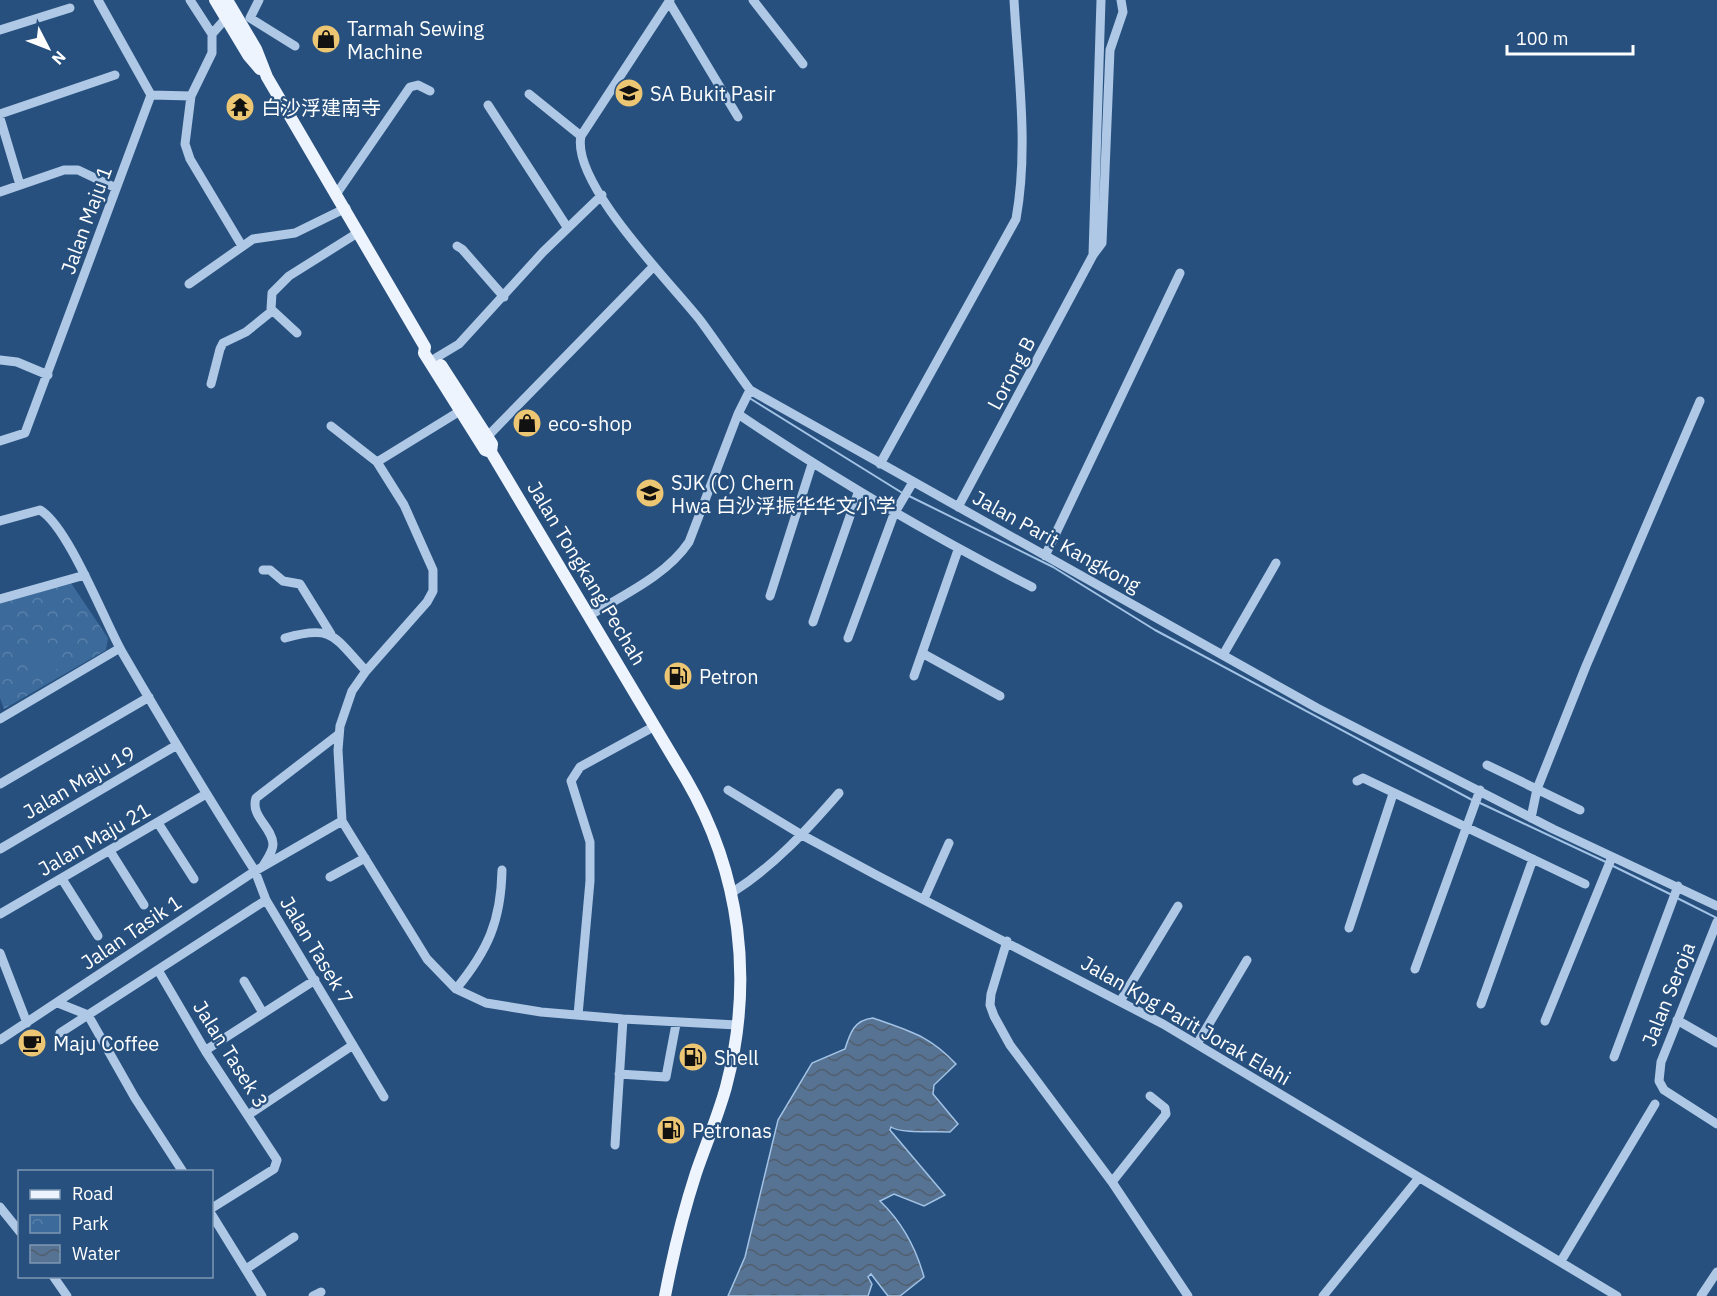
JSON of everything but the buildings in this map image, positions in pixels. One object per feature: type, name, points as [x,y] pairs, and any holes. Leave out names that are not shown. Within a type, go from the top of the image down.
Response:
[{"type":"main road","name":"Jalan Tongkang Pechah","points":[[215,0],[238,18]]},
{"type":"main road","name":"Jalan Tongkang Pechah","points":[[227,0],[256,49],[267,77],[346,208],[425,347],[430,348],[433,360],[460,411],[484,440]]},
{"type":"main road","name":"Jalan Tongkang Pechah","points":[[433,360],[484,440],[485,450],[491,452],[655,726],[712,827],[733,892],[738,944],[737,1025],[726,1086],[679,1228],[665,1296]]},
{"type":"street","points":[[98,0],[151,95],[191,96]]},
{"type":"street","points":[[190,0],[212,34],[212,53],[191,96],[185,144],[190,159],[242,246]]},
{"type":"street","points":[[212,34],[238,18],[259,0]]},
{"type":"street","points":[[753,0],[803,64]]},
{"type":"street","points":[[880,464],[1016,219],[1022,129],[1014,0]]},
{"type":"street","points":[[1100,215],[1101,0]]},
{"type":"street","points":[[1100,215],[1110,50],[1123,12],[1121,0]]},
{"type":"street","points":[[589,616],[660,572],[682,554],[689,542],[738,414],[750,390],[700,321],[654,266],[602,195],[579,152],[581,136],[670,1],[738,117]]},
{"type":"street","points":[[0,30],[70,8]]},
{"type":"street","points":[[238,18],[295,46]]},
{"type":"street","points":[[20,185],[0,116],[115,75]]},
{"type":"street","points":[[337,193],[410,87],[418,85],[430,91]]},
{"type":"street","points":[[529,94],[581,136]]},
{"type":"street","name":"Jalan Maju 1","points":[[0,441],[25,433],[151,95]]},
{"type":"street","points":[[488,105],[567,228]]},
{"type":"street","points":[[0,192],[64,170],[78,170],[116,188]]},
{"type":"street","points":[[433,360],[459,345],[567,228],[602,195]]},
{"type":"street","points":[[189,284],[253,239],[295,233],[346,208]]},
{"type":"street","name":"Lorong B","points":[[958,507],[1093,255],[1100,215]]},
{"type":"street","points":[[297,333],[272,311],[269,301],[272,293],[289,276],[359,232]]},
{"type":"street","points":[[456,246],[462,249],[504,297]]},
{"type":"street","points":[[484,440],[654,266]]},
{"type":"street","points":[[1045,556],[1180,273]]},
{"type":"street","points":[[211,384],[219,349],[224,343],[246,332],[272,311]]},
{"type":"street","points":[[0,360],[17,362],[48,375]]},
{"type":"street","name":"Jalan Parit Kangkong","points":[[750,390],[880,464],[911,486],[958,507],[1479,794],[1531,818],[1609,863],[1675,892],[1717,906]]},
{"type":"street","points":[[1531,818],[1537,789],[1700,401]]},
{"type":"street","points":[[376,462],[460,411]]},
{"type":"street","points":[[738,414],[858,493],[958,550],[1032,587]]},
{"type":"street","points":[[331,426],[376,462],[412,520],[433,570],[434,582],[427,602],[366,671],[352,692],[339,734],[342,821],[427,959],[456,989],[486,1003],[623,1020],[737,1025]]},
{"type":"street","points":[[770,596],[812,464]]},
{"type":"street","points":[[848,638],[894,514],[911,486]]},
{"type":"street","points":[[813,622],[858,493]]},
{"type":"street","name":"Jalan Tasek 7","points":[[0,521],[34,510],[47,514],[85,576],[120,648],[206,794],[259,869],[266,900],[384,1097]]},
{"type":"street","points":[[914,676],[958,550]]},
{"type":"street","points":[[1223,655],[1276,563]]},
{"type":"street","points":[[263,570],[270,570],[283,581],[300,584],[331,634],[366,671]]},
{"type":"street","points":[[0,599],[85,576]]},
{"type":"street","points":[[285,638],[317,631],[331,634]]},
{"type":"street","points":[[0,719],[120,648]]},
{"type":"street","points":[[922,653],[1000,696]]},
{"type":"street","points":[[0,784],[149,697]]},
{"type":"street","points":[[578,1015],[590,880],[590,842],[571,781],[574,774],[585,763],[655,726]]},
{"type":"street","points":[[259,869],[272,851],[273,841],[255,809],[256,798],[339,734]]},
{"type":"street","name":"Jalan Maju 19","points":[[0,849],[177,745]]},
{"type":"street","points":[[1487,765],[1580,810]]},
{"type":"street","points":[[1357,781],[1363,778],[1585,884]]},
{"type":"street","name":"Jalan Kpg Parit Jorak Elahi","points":[[728,790],[802,835],[1007,941],[1123,997],[1200,1040],[1418,1179],[1563,1257],[1617,1296]]},
{"type":"street","points":[[733,892],[757,877],[802,835],[839,793]]},
{"type":"street","name":"Jalan Maju 21","points":[[0,915],[206,794]]},
{"type":"street","points":[[1348,928],[1393,794]]},
{"type":"street","points":[[1416,969],[1479,794]]},
{"type":"street","name":"Jalan Tasik 1","points":[[0,1040],[259,869],[342,821]]},
{"type":"street","points":[[158,823],[194,879]]},
{"type":"street","points":[[924,899],[949,843]]},
{"type":"street","points":[[110,851],[144,905]]},
{"type":"street","points":[[330,877],[365,858]]},
{"type":"street","points":[[1481,1004],[1533,859]]},
{"type":"street","points":[[1545,1021],[1609,863]]},
{"type":"street","points":[[456,989],[477,964],[491,936],[501,899],[502,870]]},
{"type":"street","points":[[62,879],[98,936]]},
{"type":"street","points":[[1614,1057],[1675,892]]},
{"type":"street","points":[[60,1033],[266,900]]},
{"type":"street","points":[[1123,997],[1178,906]]},
{"type":"street","name":"Jalan Seroja","points":[[1717,923],[1713,943],[1677,1020],[1661,1062],[1659,1081],[1664,1090],[1717,1124]]},
{"type":"street","points":[[1007,941],[991,994],[990,1005],[994,1016],[1010,1045],[1112,1182],[1188,1296]]},
{"type":"street","points":[[0,953],[27,1023]]},
{"type":"street","points":[[1200,1040],[1247,960]]},
{"type":"street","name":"Jalan Tasek 3","points":[[158,970],[206,1050],[275,1156],[277,1165],[274,1169],[213,1207]]},
{"type":"street","points":[[206,1050],[315,980]]},
{"type":"street","points":[[244,981],[262,1013]]},
{"type":"street","points":[[58,1003],[88,1015],[135,1098],[182,1170]]},
{"type":"street","points":[[615,1145],[623,1020]]},
{"type":"street","points":[[1677,1020],[1717,1043]]},
{"type":"street","points":[[619,1074],[666,1077],[676,1024]]},
{"type":"street","points":[[248,1115],[353,1045]]},
{"type":"street","points":[[1112,1182],[1166,1114],[1165,1108],[1150,1096]]},
{"type":"street","points":[[1563,1257],[1655,1104]]},
{"type":"street","points":[[1323,1296],[1418,1179]]},
{"type":"street","points":[[0,1207],[18,1230]]},
{"type":"street","points":[[213,1217],[262,1296]]},
{"type":"street","points":[[246,1269],[294,1237]]},
{"type":"street","points":[[1701,1296],[1717,1272]]},
{"type":"street","points":[[54,1278],[67,1296]]},
{"type":"green space","points":[[71,583],[108,638],[106,650],[4,709],[0,698],[0,602]]},
{"type":"green space","points":[[44,635],[61,667],[42,677],[25,646]]},
{"type":"water","points":[[873,1018],[927,1040],[956,1064],[934,1085],[933,1094],[958,1124],[950,1132],[910,1131],[891,1127],[890,1130],[945,1195],[924,1206],[894,1194],[880,1201],[907,1236],[924,1277],[900,1296],[888,1296],[871,1274],[868,1277],[872,1284],[868,1296],[728,1296],[745,1257],[778,1120],[812,1063],[845,1049],[857,1024]]},
{"type":"waterway","points":[[751,399],[904,494]]},
{"type":"waterway","points":[[909,496],[1053,567],[1155,630],[1474,801]]},
{"type":"waterway","points":[[1480,803],[1608,863]]},
{"type":"waterway","points":[[1613,866],[1672,895]]},
{"type":"waterway","points":[[1677,898],[1717,918]]},
{"type":"place","name":"Tarmah Sewing Machine","points":[[326,39]]},
{"type":"place","name":"SA Bukit Pasir","points":[[629,93]]},
{"type":"place","name":"白沙浮建南寺","points":[[240,107]]},
{"type":"place","name":"eco-shop","points":[[527,423]]},
{"type":"place","name":"SJK (C) Chern Hwa 白沙浮振华华文小学","points":[[650,493]]},
{"type":"place","name":"Petron","points":[[678,676]]},
{"type":"place","name":"Maju Coffee","points":[[32,1043]]},
{"type":"place","name":"Shell","points":[[693,1057]]},
{"type":"place","name":"Petronas","points":[[671,1130]]}]
